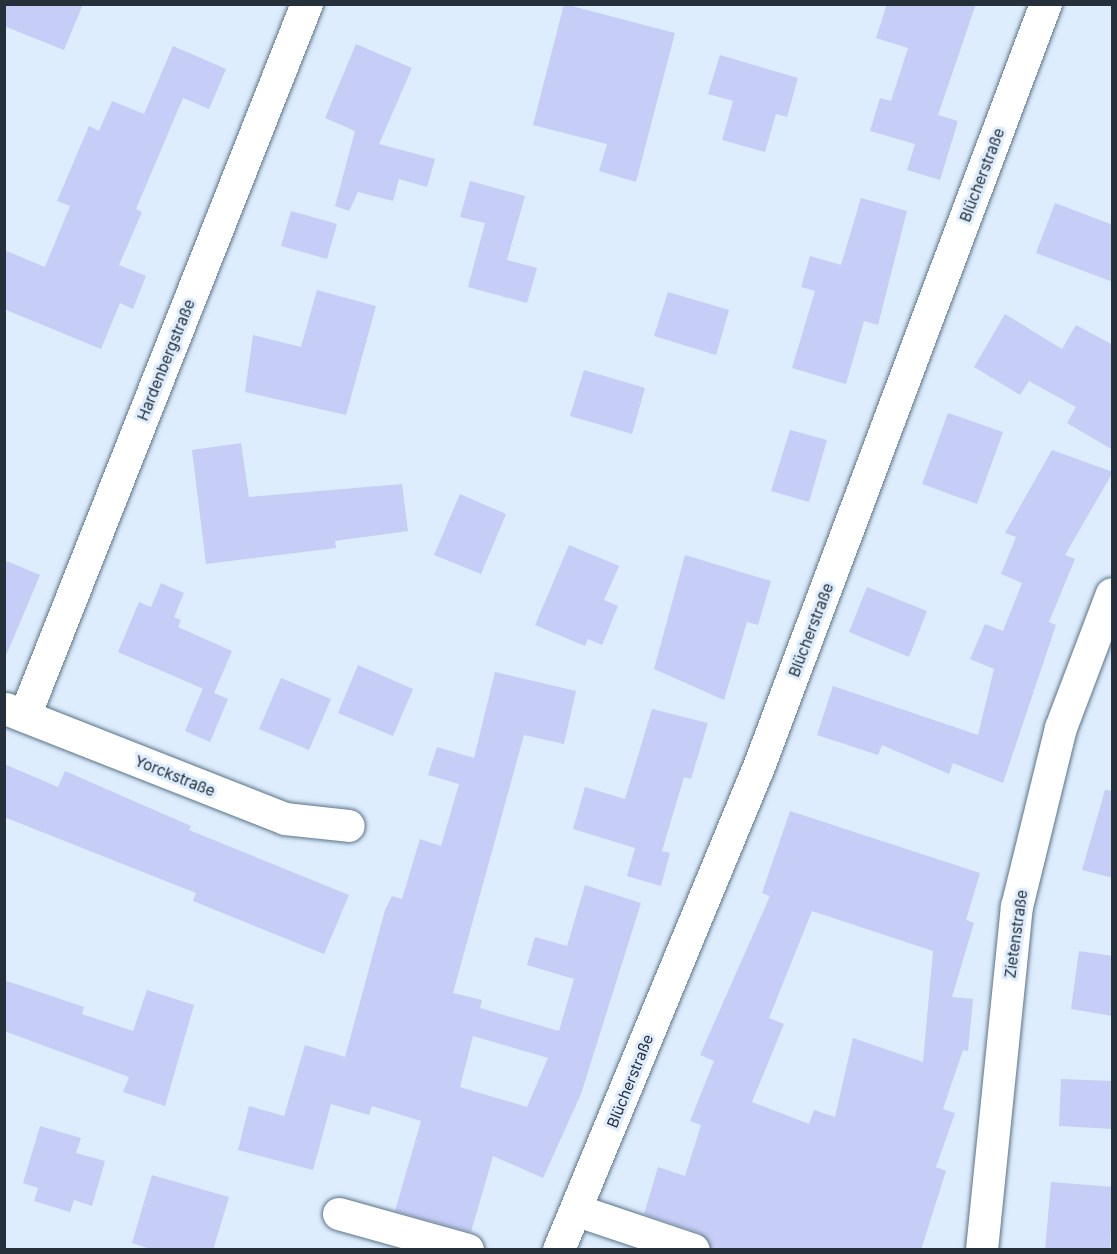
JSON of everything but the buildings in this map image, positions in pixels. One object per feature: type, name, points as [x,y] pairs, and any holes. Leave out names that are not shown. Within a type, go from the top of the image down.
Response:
[{"type":"street","name":"Hardenbergstraße","points":[[15,712],[307,4]]},
{"type":"street","name":"Blücherstraße","points":[[559,1250],[578,1211],[759,767],[1046,4]]},
{"type":"street","name":"Zietenstraße","points":[[982,1250],[1017,907],[1061,728],[1113,594]]},
{"type":"street","name":"Yorckstraße","points":[[15,712],[285,819],[349,826]]},
{"type":"street","points":[[578,1211],[694,1250]]},
{"type":"street","points":[[339,1214],[468,1250]]}]
